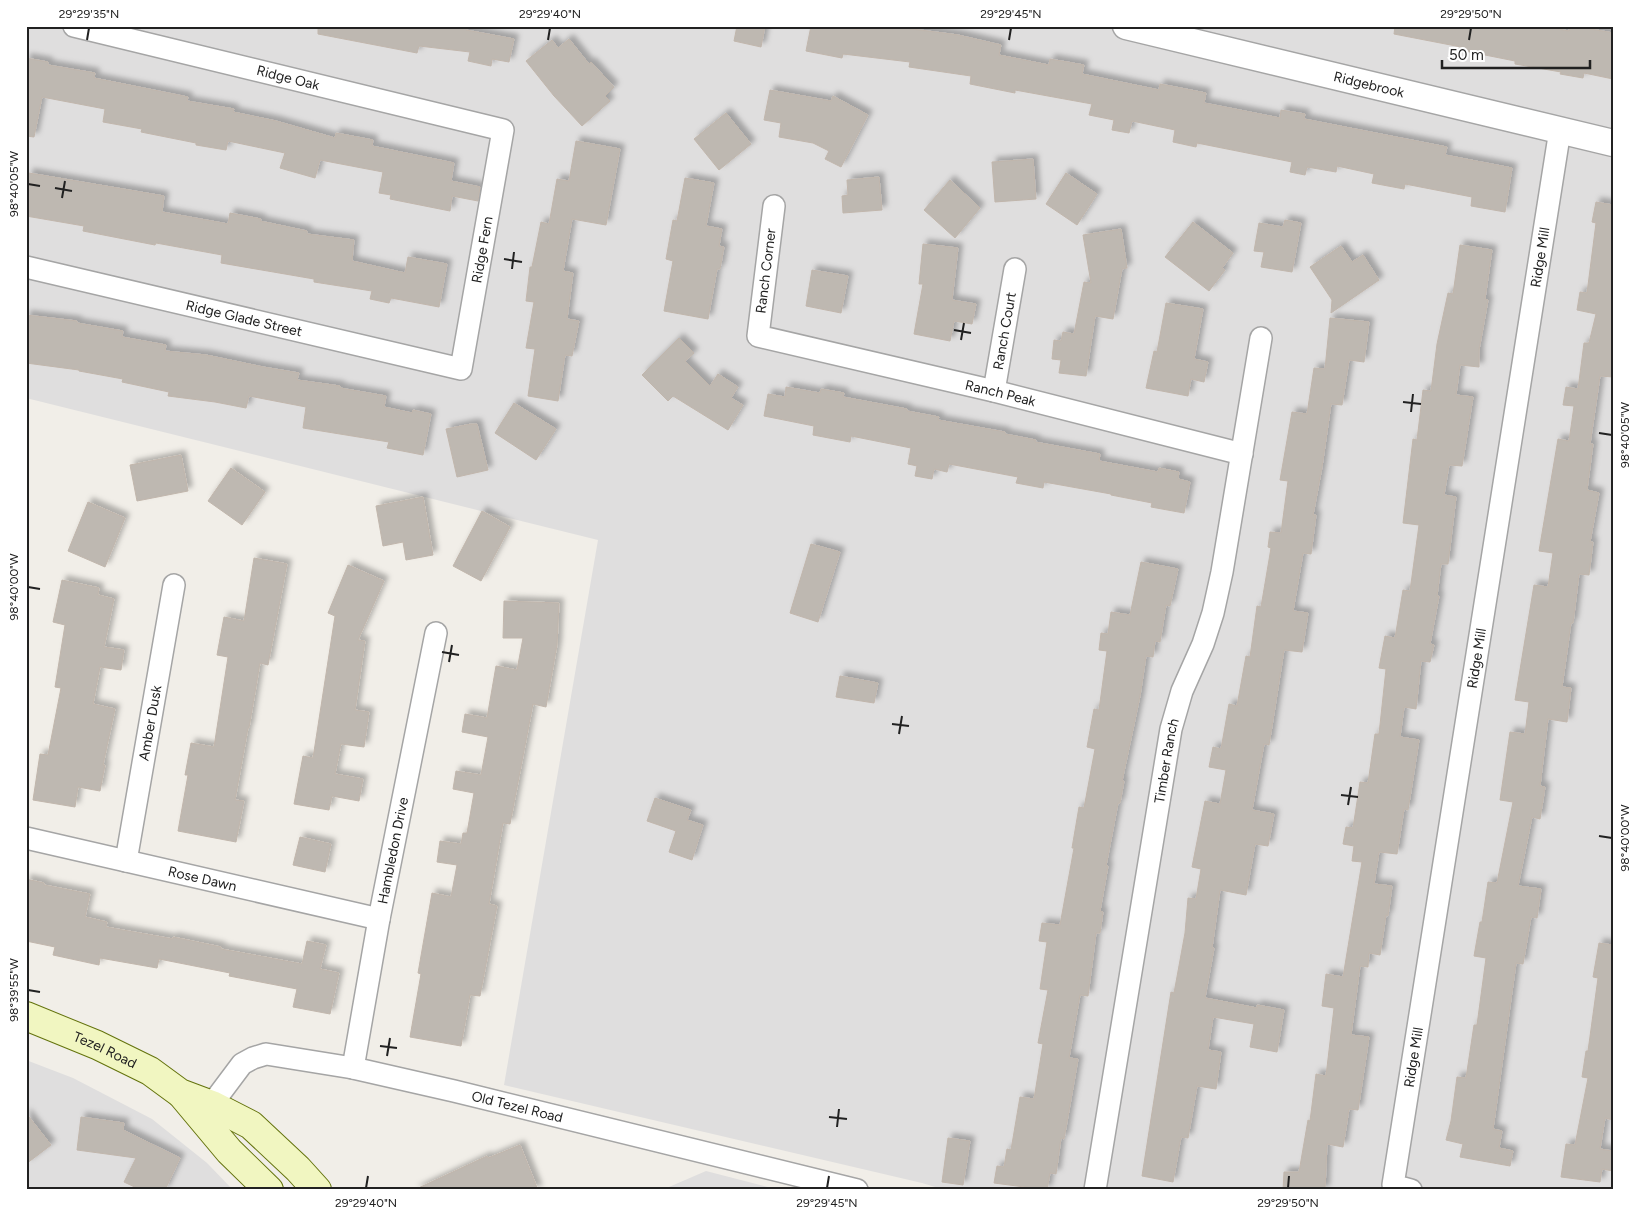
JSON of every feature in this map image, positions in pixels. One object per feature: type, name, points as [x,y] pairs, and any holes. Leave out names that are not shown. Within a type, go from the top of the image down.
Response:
[{"type":"main road","name":"Tezel Road","points":[[26,1016],[97,1045],[150,1071],[207,1112],[251,1125],[298,1169],[317,1190]]},
{"type":"main road","name":"Tezel Road","points":[[207,1112],[229,1151],[269,1190]]},
{"type":"street","name":"Ridge Oak","points":[[74,26],[503,130]]},
{"type":"street","name":"Ridgebrook","points":[[1126,26],[1613,143]]},
{"type":"street","name":"Ridge Fern","points":[[461,369],[503,130]]},
{"type":"street","name":"Ridge Mill","points":[[1402,1188],[1560,130]]},
{"type":"street","name":"Ranch Corner","points":[[758,336],[774,206]]},
{"type":"street","name":"Ridge Glade Street","points":[[26,267],[461,369]]},
{"type":"street","name":"Ranch Court","points":[[994,391],[1015,270]]},
{"type":"street","name":"Ranch Peak","points":[[758,336],[994,391],[1242,454]]},
{"type":"street","name":"Timber Ranch","points":[[1095,1190],[1171,730],[1182,691],[1203,644],[1213,613],[1222,572],[1261,338]]},
{"type":"street","name":"Amber Dusk","points":[[126,861],[174,584]]},
{"type":"street","name":"Hambledon Drive","points":[[353,1068],[379,920],[436,633]]},
{"type":"street","name":"Rose Dawn","points":[[26,838],[379,920]]},
{"type":"street","name":"Old Tezel Road","points":[[207,1112],[242,1064],[266,1054],[353,1068],[857,1190]]},
{"type":"shaded area","points":[[26,26],[1613,26],[1613,1190],[945,1190],[504,1085],[598,540],[26,398]]},
{"type":"shaded area","points":[[26,1060],[73,1078],[152,1119],[207,1163],[233,1190],[26,1190]]},
{"type":"shaded area","points":[[706,1171],[779,1190],[662,1190]]},
{"type":"building","points":[[318,26],[466,26],[466,30],[514,39],[509,62],[492,59],[491,66],[468,61],[470,52],[419,46],[417,53],[318,34]]},
{"type":"building","points":[[737,26],[765,26],[761,47],[734,41]]},
{"type":"building","points":[[811,26],[841,26],[859,30],[860,26],[890,26],[958,35],[1001,45],[999,55],[1049,65],[1050,59],[1084,65],[1082,74],[1159,90],[1160,84],[1206,93],[1204,103],[1280,118],[1281,110],[1305,114],[1304,119],[1447,147],[1445,155],[1512,168],[1505,212],[1471,206],[1472,197],[1405,184],[1404,189],[1372,183],[1374,174],[1337,166],[1336,172],[1307,167],[1305,175],[1290,172],[1292,162],[1197,143],[1196,147],[1173,142],[1175,130],[1132,121],[1129,133],[1112,130],[1114,120],[1089,115],[1092,104],[1015,90],[1015,93],[970,84],[971,76],[909,67],[910,62],[843,54],[842,58],[806,51]]},
{"type":"building","points":[[1395,26],[1543,26],[1569,31],[1570,26],[1575,26],[1613,33],[1613,79],[1584,73],[1583,78],[1515,64],[1515,61],[1460,50],[1461,47],[1394,34]]},
{"type":"building","points":[[569,39],[589,64],[591,62],[614,87],[605,96],[610,101],[582,126],[554,96],[526,61],[552,40],[558,48]]},
{"type":"building","points":[[26,58],[48,62],[48,65],[95,73],[94,78],[188,97],[187,101],[234,109],[233,112],[276,121],[335,138],[336,133],[373,140],[372,146],[454,163],[451,181],[480,187],[478,201],[452,196],[450,211],[390,199],[391,195],[379,193],[383,172],[320,160],[315,178],[280,168],[285,153],[228,141],[226,150],[196,145],[196,143],[141,132],[142,129],[103,122],[105,109],[42,97],[34,137],[26,136]]},
{"type":"building","points":[[770,90],[831,101],[833,96],[868,115],[841,167],[825,159],[829,151],[813,143],[779,137],[781,123],[764,120]]},
{"type":"building","points":[[726,113],[751,144],[719,170],[694,139]]},
{"type":"building","points":[[576,141],[620,149],[606,225],[572,219],[563,271],[573,273],[567,319],[579,321],[572,356],[565,355],[558,401],[528,396],[535,349],[526,348],[534,302],[526,301],[530,267],[532,267],[541,222],[549,224],[557,179],[569,181]]},
{"type":"building","points":[[1033,159],[1036,199],[995,202],[992,162]]},
{"type":"building","points":[[29,173],[164,196],[162,212],[228,224],[230,213],[307,231],[307,234],[354,240],[352,261],[405,273],[408,257],[447,264],[439,307],[391,298],[389,303],[370,299],[372,291],[314,282],[314,279],[221,263],[222,255],[156,243],[155,245],[83,231],[84,226],[26,216],[26,188]]},
{"type":"building","points":[[1066,173],[1097,194],[1077,225],[1046,204]]},
{"type":"building","points":[[879,177],[882,210],[843,213],[842,196],[848,195],[847,180]]},
{"type":"building","points":[[685,178],[714,183],[706,226],[722,229],[719,246],[724,247],[720,269],[717,269],[708,319],[664,311],[673,261],[666,259],[673,220],[677,221]]},
{"type":"building","points":[[950,180],[980,208],[955,238],[924,210]]},
{"type":"building","points":[[1596,202],[1613,205],[1613,377],[1600,376],[1590,444],[1593,444],[1587,490],[1599,493],[1590,542],[1593,542],[1589,575],[1579,574],[1562,687],[1571,688],[1567,722],[1548,719],[1540,786],[1545,787],[1540,819],[1532,817],[1518,886],[1541,889],[1537,918],[1531,917],[1523,964],[1516,963],[1493,1129],[1502,1131],[1499,1148],[1513,1151],[1510,1166],[1460,1157],[1463,1144],[1446,1140],[1451,1121],[1457,1077],[1466,1078],[1474,1025],[1477,1025],[1486,958],[1474,956],[1480,922],[1482,922],[1488,882],[1497,883],[1513,802],[1500,800],[1510,732],[1525,734],[1529,702],[1515,700],[1534,585],[1548,587],[1553,553],[1539,551],[1558,439],[1569,441],[1574,406],[1563,405],[1566,387],[1578,389],[1584,343],[1589,343],[1596,314],[1577,310],[1580,292],[1587,293],[1596,223],[1592,222]]},
{"type":"building","points":[[1285,220],[1301,223],[1292,272],[1261,267],[1264,252],[1254,251],[1259,223],[1283,227]]},
{"type":"building","points":[[1193,222],[1233,253],[1222,268],[1225,270],[1209,291],[1165,257]]},
{"type":"building","points":[[1121,229],[1127,268],[1122,269],[1113,319],[1095,316],[1086,376],[1059,373],[1061,360],[1052,359],[1054,340],[1061,341],[1063,332],[1074,334],[1084,282],[1091,283],[1083,235]]},
{"type":"building","points":[[923,244],[958,248],[952,300],[976,304],[972,324],[954,321],[950,341],[914,334],[923,284],[919,284]]},
{"type":"building","points":[[1460,245],[1492,250],[1485,299],[1488,300],[1479,350],[1479,367],[1460,365],[1456,395],[1473,397],[1462,466],[1449,465],[1444,495],[1456,497],[1448,564],[1441,564],[1437,596],[1439,596],[1430,644],[1434,645],[1430,662],[1421,661],[1416,709],[1404,707],[1400,737],[1419,740],[1408,810],[1404,809],[1397,854],[1379,852],[1374,884],[1392,886],[1388,916],[1386,915],[1380,955],[1369,953],[1368,967],[1360,966],[1351,1035],[1369,1037],[1358,1110],[1349,1109],[1343,1147],[1327,1144],[1325,1190],[1283,1190],[1284,1172],[1299,1172],[1308,1120],[1310,1121],[1316,1074],[1326,1076],[1334,1008],[1322,1006],[1326,974],[1343,977],[1362,862],[1352,861],[1354,846],[1343,844],[1346,827],[1353,828],[1360,782],[1368,783],[1375,734],[1379,734],[1386,669],[1379,668],[1385,636],[1395,638],[1403,590],[1410,591],[1419,525],[1403,523],[1413,439],[1417,440],[1423,390],[1431,391],[1437,344],[1448,293],[1453,294]]},
{"type":"building","points":[[1341,246],[1352,262],[1363,255],[1379,280],[1331,313],[1332,300],[1310,267]]},
{"type":"building","points":[[812,270],[848,276],[841,313],[806,306]]},
{"type":"building","points":[[1166,303],[1203,309],[1194,359],[1208,362],[1204,382],[1191,379],[1188,396],[1146,388],[1154,351],[1157,352]]},
{"type":"building","points":[[26,315],[77,321],[77,323],[123,331],[122,337],[166,345],[165,351],[206,355],[299,373],[297,380],[340,386],[340,388],[386,396],[384,407],[412,413],[413,410],[431,414],[423,455],[387,448],[389,442],[303,428],[306,407],[249,396],[246,408],[168,396],[169,392],[122,382],[123,379],[79,370],[26,363]]},
{"type":"building","points":[[1330,318],[1369,322],[1364,362],[1349,360],[1342,405],[1331,404],[1313,515],[1316,515],[1311,554],[1303,553],[1293,611],[1308,613],[1302,652],[1284,650],[1269,745],[1264,744],[1252,810],[1274,814],[1268,846],[1255,844],[1246,895],[1220,890],[1212,948],[1214,948],[1205,998],[1257,1008],[1257,1005],[1284,1010],[1277,1052],[1250,1047],[1254,1024],[1213,1017],[1208,1050],[1221,1052],[1216,1089],[1197,1086],[1188,1138],[1181,1137],[1173,1182],[1142,1176],[1171,992],[1174,993],[1185,933],[1188,898],[1196,899],[1201,869],[1192,867],[1205,801],[1220,804],[1226,770],[1209,767],[1213,747],[1221,749],[1229,704],[1237,706],[1246,656],[1250,657],[1257,606],[1261,607],[1271,548],[1268,547],[1270,532],[1281,533],[1288,481],[1280,480],[1292,412],[1307,414],[1314,368],[1325,369]]},
{"type":"building","points":[[679,338],[694,353],[685,361],[710,386],[718,374],[738,387],[731,398],[743,405],[728,430],[673,396],[668,401],[642,375]]},
{"type":"building","points":[[786,387],[820,393],[821,389],[844,393],[843,397],[907,409],[907,411],[939,417],[938,420],[1005,432],[1005,434],[1036,440],[1035,442],[1100,454],[1099,461],[1158,472],[1159,468],[1179,472],[1178,479],[1190,482],[1184,513],[1151,507],[1152,503],[1044,482],[1043,488],[1016,483],[1018,477],[949,464],[947,472],[934,469],[932,479],[915,476],[917,466],[908,464],[911,448],[851,436],[850,442],[813,435],[814,426],[764,416],[768,394],[785,397]]},
{"type":"building","points":[[514,403],[556,429],[536,460],[495,433]]},
{"type":"building","points":[[477,424],[488,470],[457,477],[446,429]]},
{"type":"building","points":[[181,455],[188,491],[137,501],[130,465]]},
{"type":"building","points":[[231,468],[265,492],[242,525],[208,501]]},
{"type":"building","points":[[423,497],[433,555],[406,560],[403,542],[383,546],[376,506]]},
{"type":"building","points":[[88,502],[125,518],[105,567],[68,551]]},
{"type":"building","points":[[482,511],[510,527],[481,581],[453,566]]},
{"type":"building","points":[[811,544],[840,552],[818,622],[790,613]]},
{"type":"building","points":[[254,558],[287,564],[268,665],[260,663],[248,728],[235,800],[244,801],[236,842],[178,831],[188,775],[185,775],[191,743],[214,747],[228,657],[217,655],[224,617],[244,621]]},
{"type":"building","points":[[1141,562],[1178,569],[1170,606],[1166,605],[1160,642],[1155,641],[1153,657],[1146,656],[1140,696],[1122,781],[1124,781],[1120,803],[1118,803],[1106,866],[1108,866],[1100,911],[1103,912],[1100,933],[1096,933],[1088,996],[1080,995],[1069,1058],[1078,1059],[1064,1139],[1061,1138],[1056,1174],[1050,1173],[1047,1190],[994,1183],[997,1166],[1004,1167],[1007,1149],[1011,1150],[1020,1097],[1034,1099],[1043,1044],[1038,1043],[1048,990],[1040,989],[1047,942],[1039,941],[1042,923],[1060,925],[1074,848],[1072,848],[1079,807],[1084,808],[1095,749],[1087,747],[1094,709],[1099,710],[1107,651],[1099,650],[1101,633],[1108,634],[1111,612],[1130,615]]},
{"type":"building","points":[[348,565],[384,581],[358,640],[365,641],[355,710],[369,712],[364,747],[341,744],[335,774],[363,779],[359,801],[332,796],[329,810],[294,804],[303,756],[313,758],[335,616],[328,613]]},
{"type":"building","points":[[62,580],[99,588],[98,595],[114,599],[104,647],[124,650],[121,670],[100,667],[93,704],[115,709],[103,765],[105,765],[100,791],[78,787],[75,807],[33,800],[40,754],[48,755],[61,688],[55,687],[65,625],[53,622]]},
{"type":"building","points":[[504,601],[559,603],[557,645],[546,707],[533,704],[510,824],[503,823],[489,904],[497,906],[480,996],[470,995],[461,1046],[410,1037],[421,974],[418,973],[432,893],[451,897],[457,865],[437,862],[440,841],[461,844],[463,833],[467,833],[474,793],[453,789],[456,771],[481,775],[488,737],[462,732],[465,714],[487,718],[496,666],[517,670],[523,638],[503,638]]},
{"type":"building","points":[[840,676],[878,683],[874,703],[836,697]]},
{"type":"building","points":[[655,798],[691,810],[687,820],[703,825],[692,860],[669,852],[676,831],[647,821]]},
{"type":"building","points":[[300,837],[331,844],[325,872],[293,865]]},
{"type":"building","points":[[26,879],[44,883],[44,885],[90,894],[85,917],[107,922],[106,927],[173,939],[173,937],[221,947],[221,949],[302,964],[307,941],[326,945],[320,969],[339,973],[330,1014],[293,1007],[297,989],[229,976],[230,973],[159,959],[157,968],[100,958],[99,965],[53,955],[55,947],[26,941]]},
{"type":"building","points":[[1599,943],[1613,945],[1613,1120],[1605,1118],[1600,1149],[1613,1151],[1613,1171],[1602,1169],[1600,1182],[1561,1177],[1566,1144],[1575,1145],[1588,1078],[1582,1077],[1586,1051],[1588,1051],[1598,978],[1593,977]]},
{"type":"building","points":[[26,1113],[51,1145],[26,1164]]},
{"type":"building","points":[[81,1117],[124,1123],[123,1130],[180,1158],[165,1190],[141,1190],[124,1182],[136,1158],[77,1150]]},
{"type":"building","points":[[948,1138],[970,1141],[963,1185],[942,1182]]},
{"type":"building","points":[[520,1145],[538,1190],[414,1190],[487,1156],[488,1158]]}]
